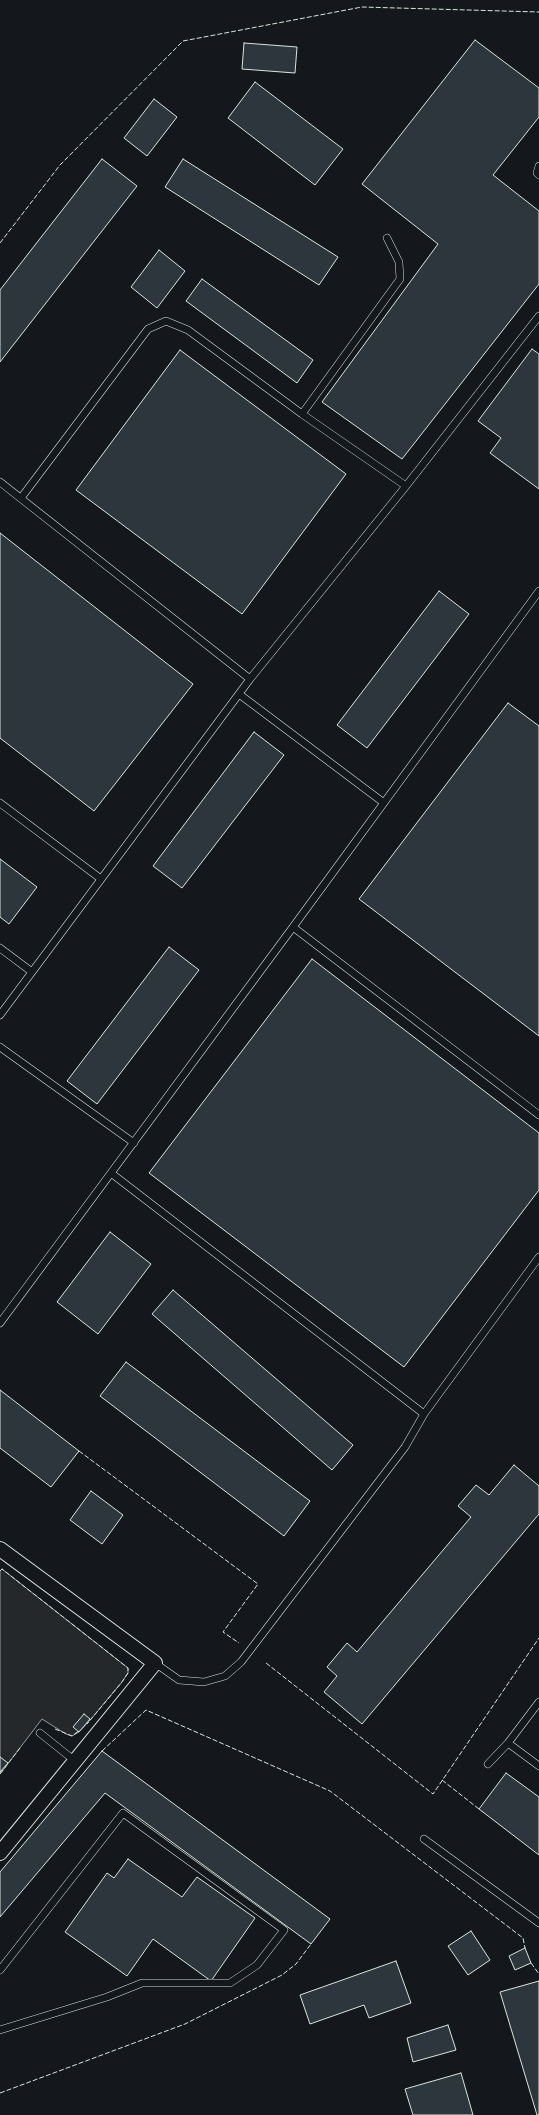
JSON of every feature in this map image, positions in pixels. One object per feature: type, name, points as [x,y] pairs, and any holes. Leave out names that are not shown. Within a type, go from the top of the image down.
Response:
[{"type":"street","points":[[0,1549],[155,1663],[0,1853]]},
{"type":"lane","points":[[539,166],[537,173],[539,175]]},
{"type":"lane","points":[[302,414],[400,279],[399,262],[386,238]]},
{"type":"lane","points":[[0,1015],[250,679],[406,486],[539,316]]},
{"type":"lane","points":[[21,498],[148,329],[166,321],[188,330],[302,414],[406,486]]},
{"type":"lane","points":[[0,482],[250,679]]},
{"type":"lane","points":[[0,1323],[539,592]]},
{"type":"lane","points":[[240,694],[384,803]]},
{"type":"lane","points":[[0,803],[101,879]]},
{"type":"lane","points":[[293,927],[539,1115]]},
{"type":"lane","points":[[0,948],[32,972]]},
{"type":"lane","points":[[0,1047],[134,1143]]},
{"type":"lane","points":[[111,1173],[424,1414]]},
{"type":"lane","points":[[155,1663],[179,1680],[204,1682],[225,1676],[241,1662],[405,1447],[424,1414],[539,1257]]},
{"type":"lane","points":[[488,1764],[508,1743],[539,1702]]},
{"type":"lane","points":[[40,1733],[75,1761]]},
{"type":"lane","points":[[508,1743],[539,1766]]},
{"type":"lane","points":[[0,1970],[123,1813],[284,1930],[257,1965],[230,1983],[142,1983],[107,1997],[0,2030]]},
{"type":"lane","points":[[424,1839],[539,1923]]},
{"type":"shaded area","points":[[2,1569],[128,1668],[128,1673],[91,1719],[79,1732],[72,1736],[66,1734],[42,1719],[0,1774],[0,1571]]},
{"type":"building","points":[[475,40],[539,88],[539,117],[493,175],[539,211],[539,284],[402,459],[322,402],[438,244],[362,184]]},
{"type":"building","points":[[244,43],[297,47],[295,73],[242,69]]},
{"type":"building","points":[[255,82],[343,149],[315,185],[228,118]]},
{"type":"building","points":[[154,99],[177,117],[147,156],[124,138]]},
{"type":"building","points":[[102,159],[137,186],[0,362],[0,290]]},
{"type":"building","points":[[183,159],[338,257],[319,285],[165,187]]},
{"type":"building","points":[[159,250],[185,271],[157,308],[131,287]]},
{"type":"building","points":[[202,279],[313,360],[297,383],[186,301]]},
{"type":"building","points":[[532,349],[539,354],[539,489],[490,453],[501,438],[478,421]]},
{"type":"building","points":[[180,350],[346,474],[242,614],[76,490]]},
{"type":"building","points":[[0,533],[193,684],[94,811],[0,738]]},
{"type":"building","points":[[439,591],[469,614],[367,748],[337,725]]},
{"type":"building","points":[[508,703],[539,726],[539,1036],[359,899]]},
{"type":"building","points":[[254,732],[284,755],[182,888],[153,866]]},
{"type":"building","points":[[0,859],[37,887],[9,924],[0,917]]},
{"type":"building","points":[[169,947],[199,970],[97,1104],[67,1081]]},
{"type":"building","points":[[312,959],[539,1133],[539,1190],[404,1367],[149,1173]]},
{"type":"building","points":[[110,1232],[151,1264],[98,1334],[57,1302]]},
{"type":"building","points":[[173,1290],[353,1445],[332,1470],[152,1314]]},
{"type":"building","points":[[126,1362],[310,1501],[284,1536],[100,1396]]},
{"type":"building","points":[[0,1390],[79,1451],[51,1487],[0,1448]]},
{"type":"building","points":[[514,1465],[539,1486],[539,1514],[362,1724],[324,1692],[337,1676],[327,1667],[347,1643],[357,1652],[471,1517],[458,1506],[476,1485],[489,1495]]},
{"type":"building","points":[[91,1491],[123,1515],[102,1544],[70,1520]]},
{"type":"building","points":[[84,1714],[90,1719],[79,1732],[73,1727]]},
{"type":"building","points":[[102,1751],[330,1919],[311,1944],[105,1793],[0,1917],[0,1872]]},
{"type":"building","points":[[0,1757],[8,1763],[0,1772]]},
{"type":"building","points":[[506,1773],[539,1797],[539,1855],[479,1809]]},
{"type":"building","points":[[128,1859],[182,1897],[197,1877],[255,1918],[211,1981],[153,1939],[127,1976],[65,1932],[107,1873],[114,1878]]},
{"type":"building","points":[[471,1931],[490,1960],[468,1975],[448,1946]]},
{"type":"building","points":[[525,1948],[531,1963],[515,1970],[509,1956]]},
{"type":"building","points":[[396,1961],[411,2003],[369,2018],[364,2005],[310,2024],[300,1995]]},
{"type":"building","points":[[539,1981],[539,2115],[537,2115],[500,1992]]},
{"type":"building","points":[[448,2025],[456,2050],[413,2062],[407,2038]]},
{"type":"building","points":[[461,2073],[473,2115],[413,2115],[405,2089]]},
{"type":"fence","points":[[0,243],[60,165],[183,41],[362,7],[539,12]]},
{"type":"fence","points":[[79,1451],[258,1584],[223,1632],[239,1643]]},
{"type":"fence","points":[[0,1571],[2,1569],[128,1668],[128,1673],[122,1682],[87,1724]]},
{"type":"fence","points":[[266,1663],[433,1794],[539,1638]]},
{"type":"fence","points":[[102,1751],[146,1710],[330,1791],[523,1938],[525,1948]]},
{"type":"fence","points":[[55,1729],[72,1736],[80,1730]]},
{"type":"fence","points":[[0,1774],[20,1748]]},
{"type":"fence","points":[[442,1780],[479,1809]]},
{"type":"fence","points":[[0,2093],[185,2024],[282,1975],[296,1964],[311,1944]]},
{"type":"fence","points":[[531,1963],[539,1974]]}]
